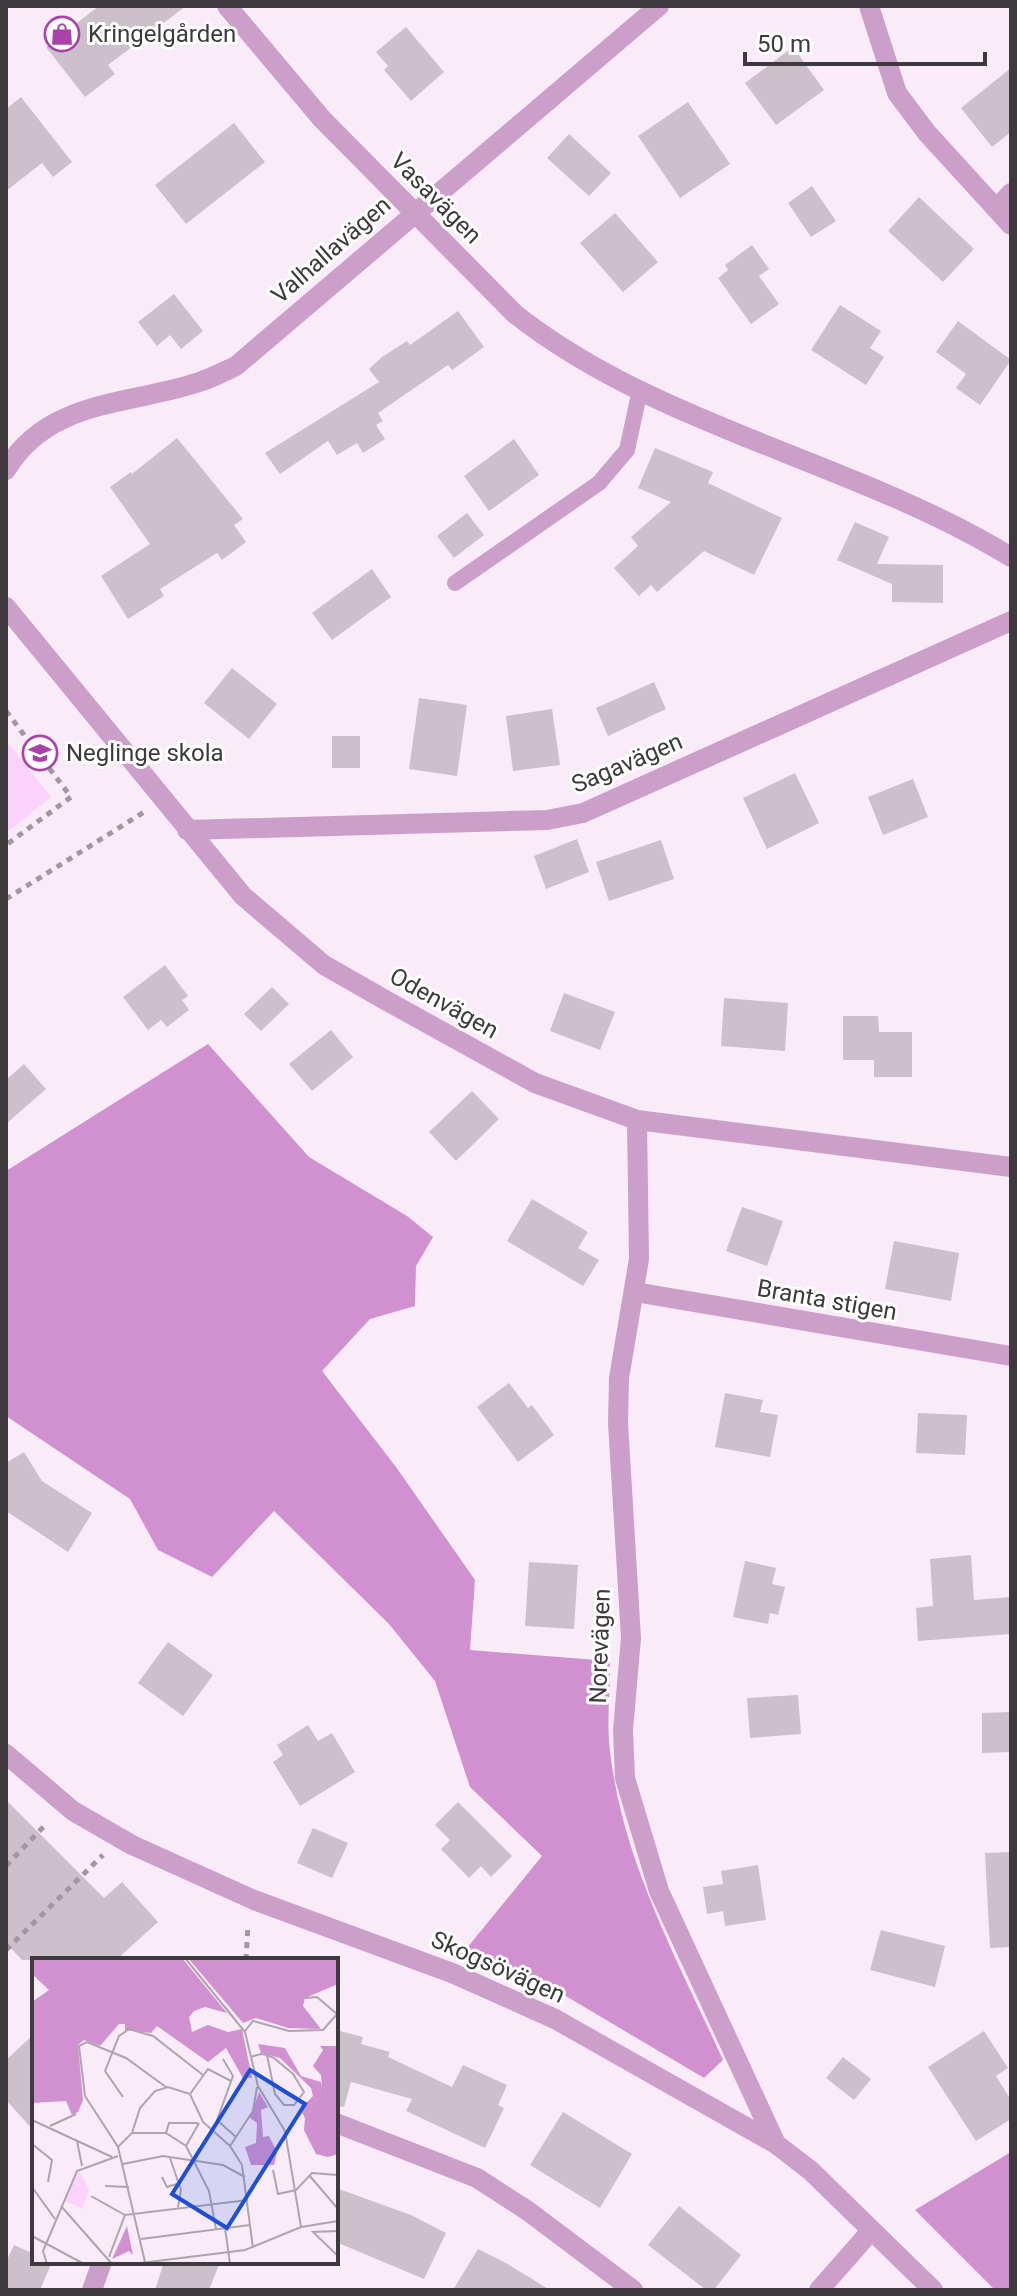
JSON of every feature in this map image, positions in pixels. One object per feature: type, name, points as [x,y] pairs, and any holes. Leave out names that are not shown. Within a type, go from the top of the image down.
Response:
[{"type":"street","name":"Vasavägen","points":[[227,6],[322,119],[515,314],[547,339],[640,390],[867,486],[1011,557]]},
{"type":"street","name":"Valhallavägen","points":[[6,470],[31,438],[57,420],[100,405],[197,383],[236,366],[413,212],[659,6]]},
{"type":"street","points":[[869,6],[897,93],[927,133],[1011,225]]},
{"type":"street","points":[[996,209],[1011,193]]},
{"type":"street","name":"Odenvägen","points":[[6,607],[162,801],[243,896],[278,930],[324,965],[535,1083],[637,1120],[1011,1167]]},
{"type":"street","name":"Sagavägen","points":[[187,830],[547,820],[583,813],[1011,621]]},
{"type":"street","name":"Norevägen","points":[[637,1120],[640,1210],[635,1292],[619,1378],[618,1423],[631,1638],[623,1730],[625,1778],[659,1891],[776,2144]]},
{"type":"street","name":"Branta stigen","points":[[635,1292],[1011,1356]]},
{"type":"street","name":"Skogsövägen","points":[[6,1754],[73,1811],[132,1845],[241,1895],[452,1973],[555,2019],[776,2144],[811,2171],[870,2232],[933,2290]]},
{"type":"street","points":[[338,2124],[477,2178],[528,2211],[633,2290]]},
{"type":"street","points":[[819,2290],[870,2232]]},
{"type":"street","points":[[92,2290],[101,2264]]},
{"type":"lane","points":[[455,583],[599,483],[627,450],[640,390]]},
{"type":"path","points":[[6,711],[71,797],[6,845]]},
{"type":"path","points":[[6,899],[162,801]]},
{"type":"path","points":[[6,1866],[51,1819]]},
{"type":"path","points":[[6,1950],[104,1855]]},
{"type":"path","points":[[246,1958],[249,1920]]},
{"type":"shaded area","points":[[6,740],[51,797],[6,833]]},
{"type":"shaded area","points":[[208,1044],[309,1157],[407,1216],[433,1237],[416,1266],[415,1306],[370,1319],[322,1371],[396,1467],[475,1580],[470,1650],[610,1661],[608,1722],[618,1799],[641,1876],[723,2060],[704,2078],[554,1989],[462,1954],[542,1856],[470,1787],[435,1681],[389,1624],[274,1511],[212,1577],[158,1550],[130,1499],[6,1416],[6,1171]]},
{"type":"shaded area","points":[[1011,2152],[1011,2290],[995,2290],[915,2210]]},
{"type":"building","points":[[99,6],[186,6],[108,65],[115,74],[85,97],[46,47]]},
{"type":"building","points":[[406,27],[444,72],[411,101],[384,70],[388,66],[376,52]]},
{"type":"building","points":[[793,47],[824,90],[776,125],[745,83]]},
{"type":"building","points":[[1011,68],[1011,132],[992,147],[961,108]]},
{"type":"building","points":[[21,97],[72,162],[53,177],[42,163],[6,191],[6,109]]},
{"type":"building","points":[[688,102],[730,164],[680,198],[638,136]]},
{"type":"building","points":[[234,123],[265,162],[186,224],[155,185]]},
{"type":"building","points":[[569,134],[611,173],[589,196],[547,158]]},
{"type":"building","points":[[812,186],[836,221],[811,237],[788,203]]},
{"type":"building","points":[[919,197],[974,249],[943,282],[888,231]]},
{"type":"building","points":[[615,213],[658,262],[623,292],[580,243]]},
{"type":"building","points":[[752,245],[769,269],[759,276],[779,304],[751,324],[718,278],[728,270],[725,265]]},
{"type":"building","points":[[174,294],[203,331],[181,349],[170,335],[157,346],[138,322]]},
{"type":"building","points":[[840,305],[881,331],[870,348],[884,357],[866,385],[811,350]]},
{"type":"building","points":[[458,311],[484,347],[452,370],[448,365],[378,413],[383,421],[376,425],[385,439],[363,453],[357,443],[337,455],[328,441],[280,474],[265,453],[379,382],[369,369],[382,357],[407,341],[410,345]]},
{"type":"building","points":[[958,321],[1011,360],[980,405],[956,388],[966,374],[936,352]]},
{"type":"building","points":[[177,438],[243,519],[234,525],[246,542],[222,560],[217,553],[160,589],[164,596],[128,619],[101,576],[150,544],[110,487],[132,474]]},
{"type":"building","points":[[514,439],[539,475],[489,511],[464,476]]},
{"type":"building","points":[[655,448],[713,472],[708,483],[782,518],[754,575],[704,551],[657,592],[651,585],[639,596],[614,568],[638,546],[631,537],[671,502],[638,488]]},
{"type":"building","points":[[467,513],[484,535],[454,558],[437,536]]},
{"type":"building","points":[[855,522],[889,537],[877,564],[943,565],[943,603],[892,602],[892,584],[837,560]]},
{"type":"building","points":[[372,569],[391,597],[332,640],[312,613]]},
{"type":"building","points":[[232,668],[277,704],[249,739],[204,703]]},
{"type":"building","points":[[654,682],[666,709],[608,736],[596,708]]},
{"type":"building","points":[[419,698],[467,705],[457,776],[409,769]]},
{"type":"building","points":[[552,709],[560,765],[513,771],[506,716]]},
{"type":"building","points":[[332,736],[360,736],[360,768],[332,768]]},
{"type":"building","points":[[795,773],[819,823],[767,849],[743,798]]},
{"type":"building","points":[[913,779],[928,817],[883,835],[868,797]]},
{"type":"building","points":[[577,839],[589,872],[546,889],[534,856]]},
{"type":"building","points":[[661,840],[674,879],[609,901],[596,862]]},
{"type":"building","points":[[165,965],[188,996],[182,1000],[189,1010],[167,1027],[161,1020],[148,1030],[123,997]]},
{"type":"building","points":[[272,987],[289,1004],[261,1031],[244,1014]]},
{"type":"building","points":[[564,993],[615,1012],[600,1050],[550,1031]]},
{"type":"building","points":[[724,998],[788,1003],[785,1051],[721,1046]]},
{"type":"building","points":[[843,1016],[878,1016],[879,1032],[912,1032],[912,1077],[874,1077],[874,1060],[843,1060]]},
{"type":"building","points":[[331,1030],[353,1057],[312,1091],[289,1064]]},
{"type":"building","points":[[24,1064],[46,1089],[6,1124],[6,1080]]},
{"type":"building","points":[[472,1091],[499,1119],[456,1161],[429,1132]]},
{"type":"building","points":[[532,1199],[588,1232],[578,1248],[599,1260],[583,1286],[507,1241]]},
{"type":"building","points":[[742,1207],[783,1221],[767,1266],[726,1251]]},
{"type":"building","points":[[894,1241],[959,1253],[951,1301],[885,1289]]},
{"type":"building","points":[[509,1383],[528,1408],[532,1405],[554,1435],[518,1462],[477,1407]]},
{"type":"building","points":[[725,1393],[763,1400],[760,1412],[778,1415],[770,1457],[715,1447]]},
{"type":"building","points":[[918,1413],[967,1415],[965,1455],[916,1453]]},
{"type":"building","points":[[24,1452],[42,1481],[92,1513],[68,1552],[6,1511],[6,1463]]},
{"type":"building","points":[[971,1555],[974,1600],[1011,1597],[1011,1634],[918,1641],[916,1608],[933,1606],[930,1559]]},
{"type":"building","points":[[745,1561],[776,1568],[772,1584],[785,1587],[778,1615],[770,1613],[768,1624],[733,1617]]},
{"type":"building","points":[[529,1562],[578,1565],[574,1629],[525,1626]]},
{"type":"building","points":[[168,1642],[213,1675],[183,1716],[138,1683]]},
{"type":"building","points":[[798,1695],[801,1734],[750,1738],[747,1698]]},
{"type":"building","points":[[1011,1712],[1011,1752],[982,1753],[982,1713]]},
{"type":"building","points":[[308,1725],[318,1741],[332,1733],[355,1772],[300,1806],[273,1762],[283,1755],[277,1745]]},
{"type":"building","points":[[6,1800],[104,1898],[122,1882],[158,1922],[118,1958],[22,1960],[6,1943]]},
{"type":"building","points":[[458,1802],[512,1856],[491,1877],[481,1866],[469,1878],[441,1849],[450,1840],[435,1825]]},
{"type":"building","points":[[313,1828],[348,1843],[332,1878],[297,1863]]},
{"type":"building","points":[[1011,1852],[1011,1947],[990,1948],[985,1853]]},
{"type":"building","points":[[758,1865],[766,1920],[725,1926],[723,1911],[707,1914],[703,1887],[723,1884],[721,1871]]},
{"type":"building","points":[[881,1930],[945,1946],[935,1987],[870,1970]]},
{"type":"building","points":[[338,2031],[363,2037],[361,2044],[390,2052],[388,2057],[452,2087],[463,2065],[507,2085],[498,2105],[504,2108],[485,2148],[406,2111],[412,2099],[351,2082],[344,2107],[338,2106]]},
{"type":"building","points":[[984,2031],[1008,2068],[996,2076],[1011,2100],[1011,2119],[976,2141],[928,2067]]},
{"type":"building","points":[[32,2036],[32,2129],[6,2100],[6,2060]]},
{"type":"building","points":[[843,2057],[871,2079],[854,2100],[826,2078]]},
{"type":"building","points":[[563,2112],[632,2154],[600,2208],[530,2165]]},
{"type":"building","points":[[338,2189],[411,2215],[446,2233],[424,2279],[338,2243]]},
{"type":"building","points":[[679,2206],[741,2255],[714,2290],[706,2290],[648,2245]]},
{"type":"building","points":[[14,2245],[32,2253],[32,2264],[51,2264],[40,2290],[6,2290],[6,2262]]},
{"type":"building","points":[[478,2249],[506,2263],[550,2290],[453,2290]]},
{"type":"building","points":[[163,2264],[219,2264],[209,2290],[155,2290]]},
{"type":"place","name":"Kringelgården","points":[[62,34]]},
{"type":"place","name":"Neglinge skola","points":[[40,753]]}]
